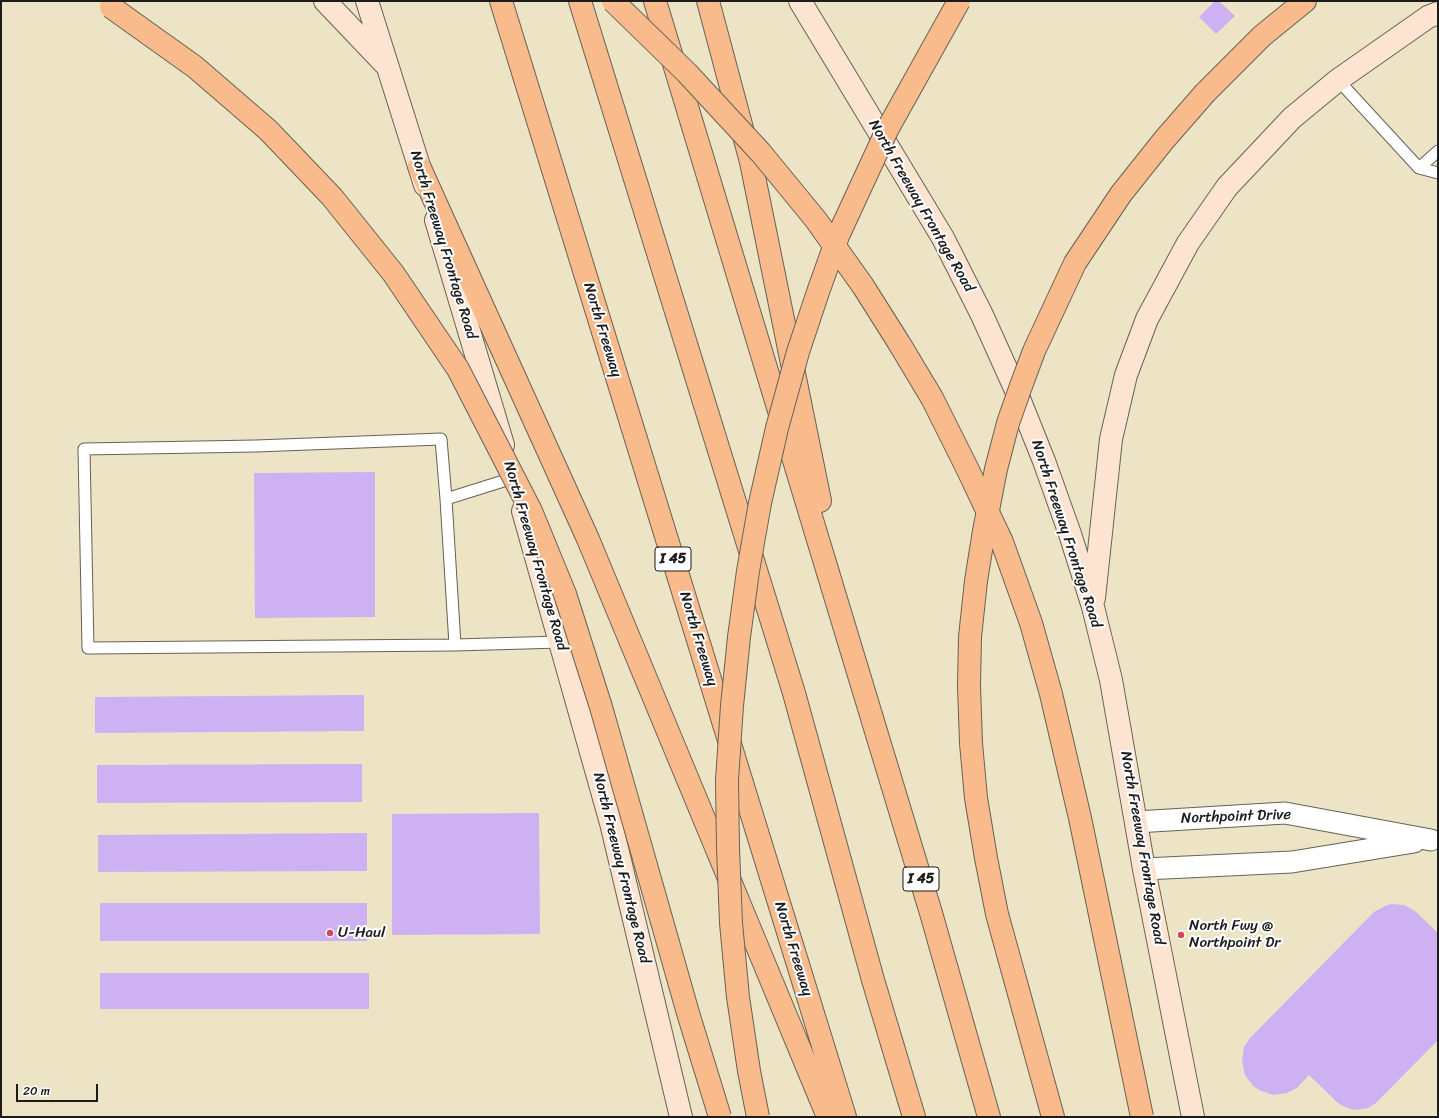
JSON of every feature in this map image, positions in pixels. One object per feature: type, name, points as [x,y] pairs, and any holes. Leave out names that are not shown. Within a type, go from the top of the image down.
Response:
[{"type":"highway","points":[[102,1],[195,67],[268,130],[332,197],[393,273],[458,369],[531,511],[565,594],[601,707],[688,1013],[720,1117]]},
{"type":"highway","name":"North Freeway","points":[[501,1],[845,1117]]},
{"type":"highway","points":[[580,1],[794,693],[873,980],[914,1117]]},
{"type":"highway","points":[[614,1],[687,72],[761,153],[816,220],[863,286],[899,343],[932,398],[967,468],[1002,542],[1031,623],[1051,694],[1083,834],[1142,1117]]},
{"type":"highway","name":"I 45","points":[[655,1],[929,906],[989,1117]]},
{"type":"highway","points":[[708,1],[750,162],[849,641]]},
{"type":"highway","points":[[758,1117],[749,1071],[738,997],[728,848],[727,780],[732,706],[739,637],[748,571],[760,503],[777,428],[798,352],[836,243],[887,130],[959,1]]},
{"type":"highway","points":[[1053,1117],[997,914],[976,798],[971,743],[969,686],[970,637],[976,581],[996,469],[1008,423],[1034,351],[1075,263],[1121,194],[1164,140],[1205,93],[1262,36],[1305,1]]},
{"type":"highway","points":[[419,166],[588,539],[828,1117]]},
{"type":"main road","points":[[325,1],[389,68]]},
{"type":"main road","name":"North Freeway Frontage Road","points":[[367,1],[419,166],[513,478],[560,642],[611,824],[681,1117]]},
{"type":"main road","name":"North Freeway Frontage Road","points":[[800,1],[943,238],[982,315],[1014,386],[1044,460],[1070,534],[1093,607],[1111,680],[1144,869],[1193,1117]]},
{"type":"main road","points":[[1093,607],[1111,439],[1126,375],[1147,319],[1188,243],[1227,187],[1292,118],[1338,80],[1428,17],[1438,13]]},
{"type":"street","name":"Northpoint Drive","points":[[1136,822],[1285,813],[1434,840]]},
{"type":"street","name":"Northpoint Drive","points":[[1144,869],[1292,862],[1434,840]]},
{"type":"lane","points":[[1338,80],[1419,168],[1438,173]]},
{"type":"lane","points":[[1419,168],[1438,151]]},
{"type":"lane","points":[[455,645],[441,439],[256,446],[84,449],[88,648],[455,645],[560,642]]},
{"type":"lane","points":[[446,499],[513,478]]},
{"type":"building","points":[[1215,1],[1219,1],[1235,16],[1216,34],[1199,17]]},
{"type":"building","points":[[375,472],[375,617],[255,618],[254,473]]},
{"type":"building","points":[[364,695],[364,731],[95,733],[95,697]]},
{"type":"building","points":[[362,764],[362,802],[97,803],[97,765]]},
{"type":"building","points":[[539,813],[540,934],[392,935],[392,814]]},
{"type":"building","points":[[367,833],[367,871],[98,872],[98,835]]},
{"type":"building","points":[[100,903],[367,903],[367,941],[100,941]]},
{"type":"building","points":[[1391,904],[1404,905],[1415,911],[1438,933],[1438,1040],[1376,1103],[1368,1108],[1354,1110],[1345,1107],[1338,1103],[1309,1075],[1297,1088],[1287,1093],[1273,1095],[1253,1086],[1245,1075],[1242,1061],[1244,1047],[1250,1038],[1374,912]]},
{"type":"building","points":[[100,973],[369,973],[369,1009],[100,1009]]},
{"type":"place","name":"U-Haul","points":[[330,933]]},
{"type":"place","name":"North Fwy @ Northpoint Dr","points":[[1181,935]]}]
